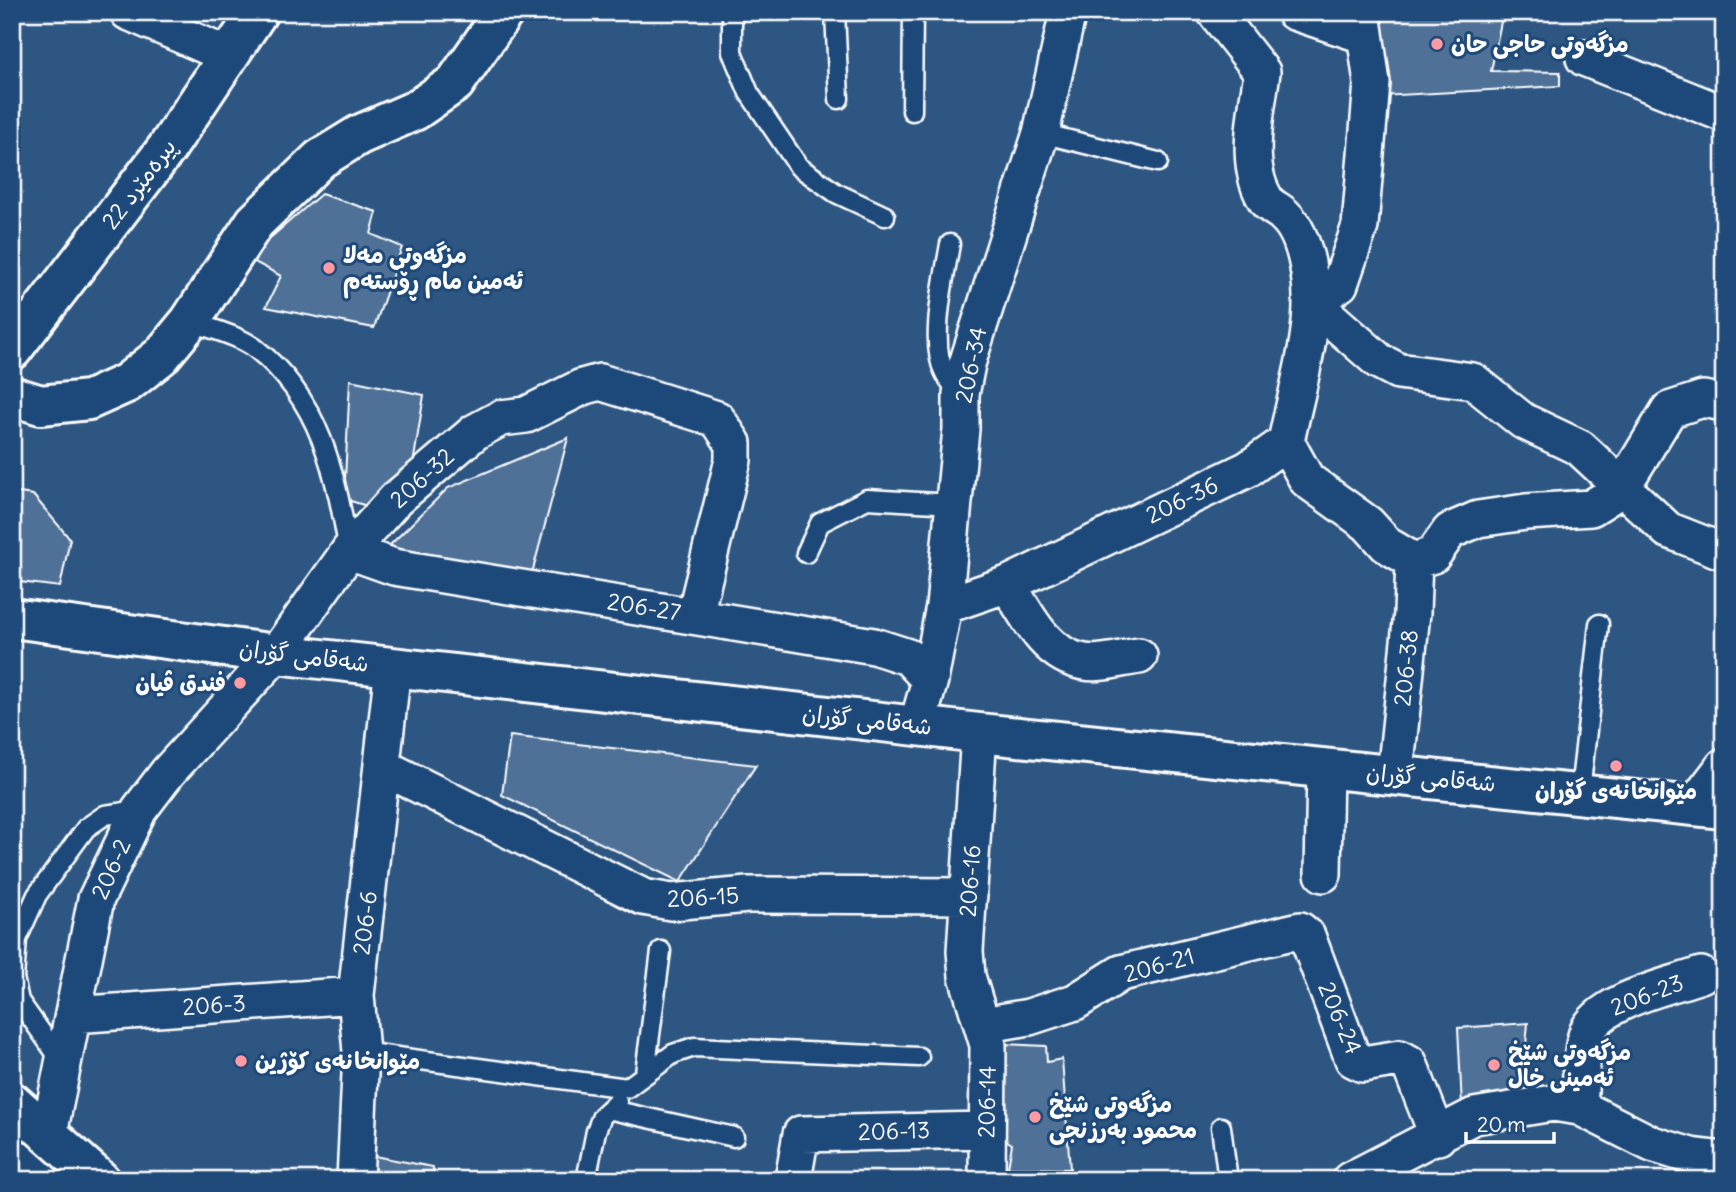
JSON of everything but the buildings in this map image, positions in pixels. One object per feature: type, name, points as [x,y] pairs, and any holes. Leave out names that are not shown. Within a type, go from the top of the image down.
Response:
[{"type":"main road","name":"22 پیرەمێرد","points":[[19,329],[167,148],[258,12]]},
{"type":"main road","points":[[12,396],[41,405],[89,400],[127,383],[162,356],[190,321],[255,222],[320,159],[359,135],[416,110],[455,83],[504,12]]},
{"type":"main road","name":"شەقامی گۆران","points":[[12,618],[276,654],[979,733],[1709,807]]},
{"type":"main road","points":[[12,1102],[100,1180]]},
{"type":"street","points":[[128,12],[229,56]]},
{"type":"street","name":"206-34","points":[[917,726],[930,680],[944,606],[961,394],[967,364],[1041,133],[1068,12]]},
{"type":"street","points":[[1215,12],[1262,72],[1253,144],[1256,174],[1269,203],[1286,216],[1300,237],[1309,273],[1313,303],[1286,442],[1307,480],[1368,524],[1387,545],[1414,561],[1433,555],[1450,531],[1478,519],[1526,512],[1591,508],[1621,489],[1669,410],[1703,399],[1724,404]]},
{"type":"street","points":[[1294,12],[1363,23],[1372,83],[1360,226],[1340,284],[1313,303]]},
{"type":"street","points":[[1584,58],[1724,114]]},
{"type":"street","points":[[1313,303],[1379,361],[1398,371],[1473,381],[1523,421],[1580,448],[1668,530],[1724,552]]},
{"type":"street","name":"206-32","points":[[276,654],[349,551],[396,499],[475,432],[501,418],[526,415],[582,387],[600,382],[717,419],[733,443],[733,460],[695,615]]},
{"type":"street","name":"206-36","points":[[944,606],[1008,584],[1248,468],[1286,442]]},
{"type":"street","name":"206-27","points":[[349,551],[394,567],[874,646],[908,657],[930,680]]},
{"type":"street","name":"206-38","points":[[1395,775],[1412,613],[1414,561]]},
{"type":"street","points":[[1008,584],[1032,623],[1062,657],[1087,663],[1139,656]]},
{"type":"street","name":"206-2","points":[[49,1135],[96,899],[139,810],[168,772],[276,654]]},
{"type":"street","name":"206-6","points":[[355,1180],[361,1052],[356,995],[393,667]]},
{"type":"street","name":"206-16","points":[[979,733],[967,976],[983,1025]]},
{"type":"street","points":[[1709,807],[1724,766]]},
{"type":"street","name":"206-15","points":[[383,767],[643,897],[671,902],[748,895],[969,896]]},
{"type":"street","points":[[1323,874],[1325,768]]},
{"type":"street","name":"206-21","points":[[983,1025],[1029,1017],[1075,1002],[1121,973],[1300,930]]},
{"type":"street","name":"206-24","points":[[1300,930],[1307,936],[1353,1059],[1363,1065],[1400,1058],[1409,1063],[1438,1137]]},
{"type":"street","name":"206-23","points":[[1579,1107],[1586,1036],[1591,1023],[1612,1006],[1701,975]]},
{"type":"street","name":"206-3","points":[[73,1014],[356,995]]},
{"type":"street","name":"206-14","points":[[983,1025],[988,1045],[987,1180]]},
{"type":"street","points":[[1350,1180],[1438,1137],[1474,1116],[1553,1103],[1579,1107],[1652,1144],[1702,1165]]},
{"type":"street","name":"206-13","points":[[793,1180],[801,1135],[986,1130]]},
{"type":"lane","points":[[732,12],[732,52],[749,93],[799,167],[836,193],[885,216]]},
{"type":"lane","points":[[835,12],[839,99]]},
{"type":"lane","points":[[912,111],[913,12]]},
{"type":"lane","points":[[1041,133],[1158,162]]},
{"type":"lane","points":[[950,244],[942,292],[939,341],[943,370],[961,394]]},
{"type":"lane","points":[[190,321],[253,346],[304,400],[334,471],[349,551]]},
{"type":"lane","points":[[806,553],[820,523],[867,499],[953,504]]},
{"type":"lane","points":[[1580,792],[1599,624]]},
{"type":"lane","points":[[63,1063],[19,1001],[14,978],[17,939],[37,895],[86,828],[105,815],[139,810]]},
{"type":"lane","points":[[645,1073],[661,951]]},
{"type":"lane","points":[[586,1180],[596,1131],[602,1116],[612,1110],[627,1088],[673,1054],[694,1047],[919,1057]]},
{"type":"lane","points":[[361,1052],[627,1088]]},
{"type":"lane","points":[[612,1110],[734,1137]]},
{"type":"lane","points":[[1221,1127],[1228,1180]]},
{"type":"shaded area","points":[[12,12],[1724,12],[1724,1180],[100,1180],[12,1102]]},
{"type":"place","name":"مزگەوتی حاجی حان","points":[[1437,44]]},
{"type":"place","name":"مزگەوتی مەلا ئەمین مام ڕۆستەم","points":[[329,268]]},
{"type":"place","name":"فندق ڤيان","points":[[240,683]]},
{"type":"place","name":"مێوانخانەی گۆران","points":[[1616,766]]},
{"type":"place","name":"مێوانخانەی کۆژین","points":[[241,1061]]},
{"type":"place","name":"مزگەوتی شێخ ئەمینی خال","points":[[1494,1065]]},
{"type":"place","name":"مزگەوتی شێخ محمود بەرزنجی","points":[[1035,1117]]}]
